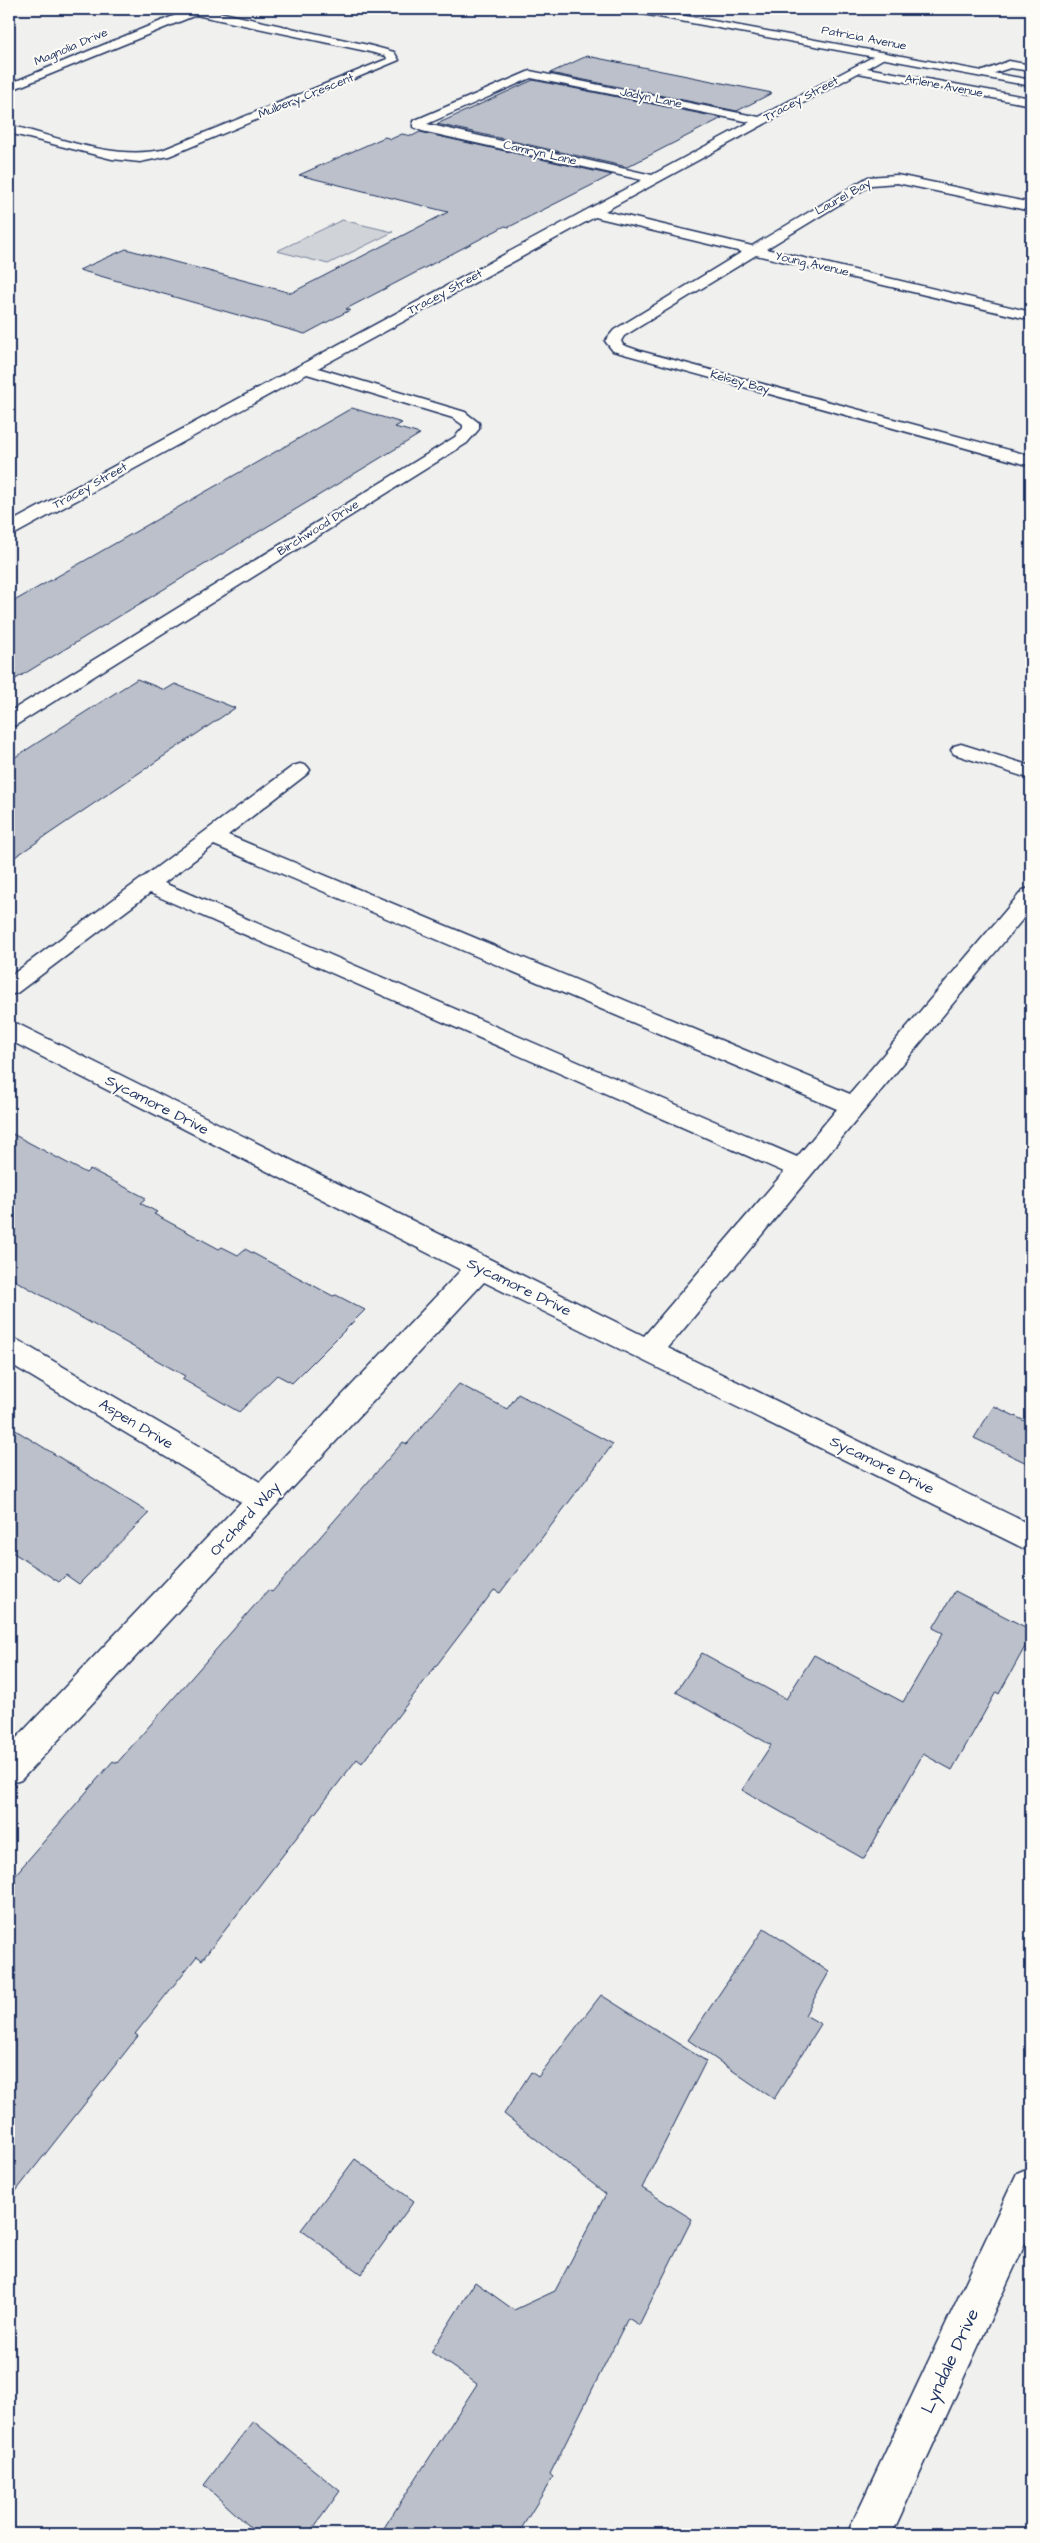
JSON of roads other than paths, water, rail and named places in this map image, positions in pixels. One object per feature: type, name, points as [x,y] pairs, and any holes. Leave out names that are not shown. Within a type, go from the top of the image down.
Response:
[{"type":"street","name":"Magnolia Drive","points":[[9,78],[174,9]]},
{"type":"street","name":"Patricia Avenue","points":[[632,9],[1031,83]]},
{"type":"street","name":"Magnolia Drive","points":[[9,88],[193,10]]},
{"type":"street","name":"Mulbery Crescent","points":[[9,129],[112,155],[140,158],[165,153],[393,60],[390,54],[368,48],[193,10]]},
{"type":"street","name":"Tracey Street","points":[[9,530],[882,55]]},
{"type":"street","points":[[982,74],[994,67],[1008,64],[1031,68]]},
{"type":"street","name":"Arlene Avenue","points":[[857,69],[1031,102]]},
{"type":"street","name":"Jadyn Lane","points":[[426,128],[417,124],[522,76],[541,75],[762,121]]},
{"type":"street","name":"Camryn Lane","points":[[426,128],[654,179]]},
{"type":"street","name":"Laurel Bay","points":[[752,250],[860,184],[880,178],[897,179],[1031,208]]},
{"type":"street","name":"Young Avenue","points":[[592,212],[1031,316]]},
{"type":"street","name":"Kelsey Bay","points":[[752,250],[620,333],[613,340],[614,344],[635,354],[1031,460]]},
{"type":"street","name":"Birchwood Drive","points":[[9,721],[461,440],[471,429],[471,423],[460,415],[305,369]]},
{"type":"street","points":[[961,750],[1031,773]]},
{"type":"street","points":[[9,988],[300,770]]},
{"type":"street","points":[[212,836],[854,1106]]},
{"type":"street","points":[[148,884],[801,1169]]},
{"type":"street","points":[[649,1350],[1031,895]]},
{"type":"street","name":"Sycamore Drive","points":[[9,1030],[480,1268],[1031,1539]]},
{"type":"street","name":"Orchard Way","points":[[9,1769],[264,1500],[480,1268]]},
{"type":"street","name":"Aspen Drive","points":[[9,1349],[264,1500]]},
{"type":"street","name":"Lyndale Drive","points":[[869,2534],[1031,2187]]}]
